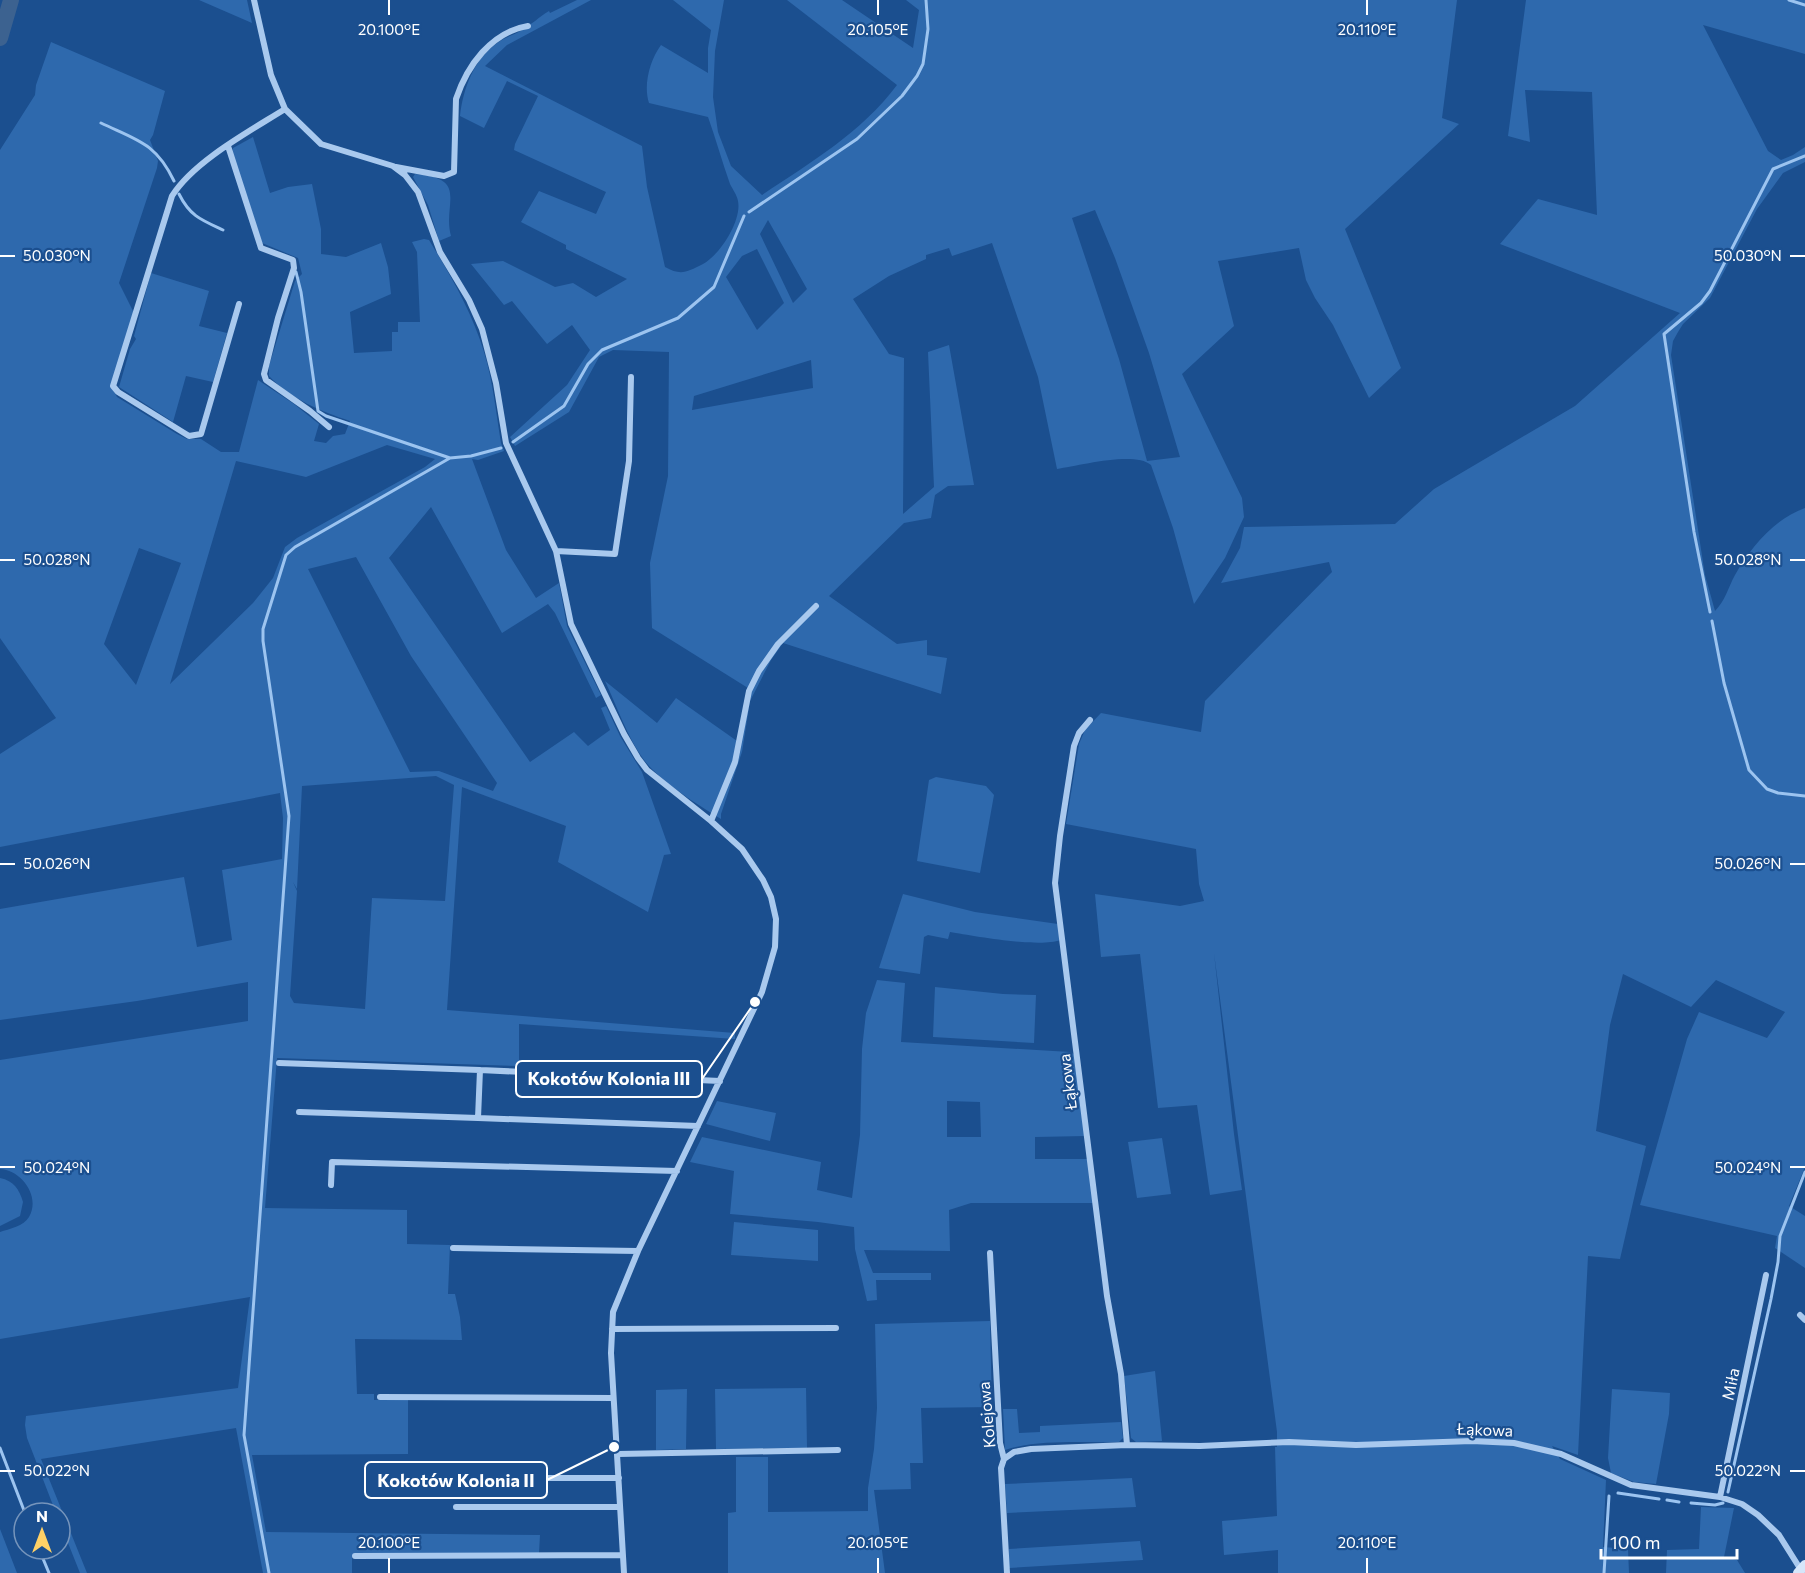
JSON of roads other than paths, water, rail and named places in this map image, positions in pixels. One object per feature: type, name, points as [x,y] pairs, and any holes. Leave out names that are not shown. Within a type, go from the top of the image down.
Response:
[{"type":"street","points":[[254,0],[271,75],[285,109],[321,144],[393,166],[444,176],[454,172],[456,99],[463,82],[486,47],[519,27],[528,26]]},
{"type":"street","points":[[239,304],[201,434],[189,436],[118,392],[114,387],[172,196],[179,185],[195,170],[285,109]]},
{"type":"street","points":[[228,146],[261,248],[293,260],[294,268],[264,374],[266,380],[329,427]]},
{"type":"street","points":[[393,166],[405,175],[418,192],[440,252],[469,300],[482,329],[492,364],[506,443],[556,551],[572,624],[633,750],[647,770],[742,849],[771,897],[776,919],[775,947],[770,970],[752,1016],[638,1251],[613,1312],[613,1398],[624,1573]]},
{"type":"street","points":[[556,551],[615,554],[629,461],[631,377]]},
{"type":"street","points":[[711,821],[735,762],[749,691],[759,671],[778,644],[816,606]]},
{"type":"street","name":"Łąkowa","points":[[1090,720],[1079,733],[1074,746],[1055,883],[1107,1296],[1121,1374],[1127,1445]]},
{"type":"street","points":[[279,1063],[720,1082]]},
{"type":"street","points":[[478,1118],[480,1070]]},
{"type":"street","points":[[299,1112],[698,1126]]},
{"type":"street","points":[[331,1185],[332,1162],[677,1171]]},
{"type":"street","points":[[453,1248],[638,1251]]},
{"type":"street","name":"Kolejowa","points":[[990,1253],[1000,1443],[1004,1459],[1001,1468],[1007,1573]]},
{"type":"street","name":"Miła","points":[[1720,1497],[1766,1275]]},
{"type":"street","points":[[612,1329],[836,1328]]},
{"type":"street","points":[[380,1397],[613,1398]]},
{"type":"street","name":"Łąkowa","points":[[1004,1459],[1010,1453],[1031,1449],[1127,1445],[1200,1446],[1290,1442],[1356,1444],[1442,1441],[1500,1442],[1532,1446],[1561,1454],[1639,1488],[1720,1497],[1742,1504],[1758,1515],[1779,1535],[1801,1569]]},
{"type":"street","points":[[618,1454],[838,1450]]},
{"type":"street","points":[[453,1478],[619,1478]]},
{"type":"street","points":[[456,1507],[620,1507]]},
{"type":"street","points":[[355,1556],[623,1556]]},
{"type":"waterway","points":[[0,38],[11,0]]},
{"type":"waterway","points":[[749,212],[857,139],[902,96],[923,64],[928,29],[926,0]]},
{"type":"waterway","points":[[1789,0],[1805,5]]},
{"type":"waterway","points":[[101,123],[152,150],[160,158],[174,181]]},
{"type":"waterway","points":[[1710,612],[1694,532],[1664,334],[1701,303],[1710,291],[1773,169],[1805,156]]},
{"type":"waterway","points":[[179,194],[187,208],[208,223],[223,230]]},
{"type":"waterway","points":[[513,442],[564,406],[588,364],[602,350],[678,318],[714,287],[744,216]]},
{"type":"waterway","points":[[296,272],[301,292],[318,411],[326,416],[450,458]]},
{"type":"waterway","points":[[269,1573],[244,1435],[289,816],[263,629],[286,555],[295,547],[450,458],[471,456],[501,448]]},
{"type":"waterway","points":[[1712,621],[1724,683],[1749,770],[1767,789],[1778,793],[1805,796]]},
{"type":"waterway","points":[[1728,1492],[1771,1299],[1780,1236],[1805,1172]]},
{"type":"waterway","points":[[0,1448],[20,1501]]},
{"type":"waterway","points":[[1618,1493],[1659,1499]]},
{"type":"waterway","points":[[1604,1573],[1609,1496]]},
{"type":"waterway","points":[[1667,1500],[1679,1502]]},
{"type":"waterway","points":[[1691,1503],[1715,1505],[1723,1503]]},
{"type":"waterway","points":[[44,1561],[49,1573]]},
{"type":"place","name":"Kokotów Kolonia III","points":[[755,1002]]},
{"type":"place","name":"Kokotów Kolonia II","points":[[614,1447]]}]
